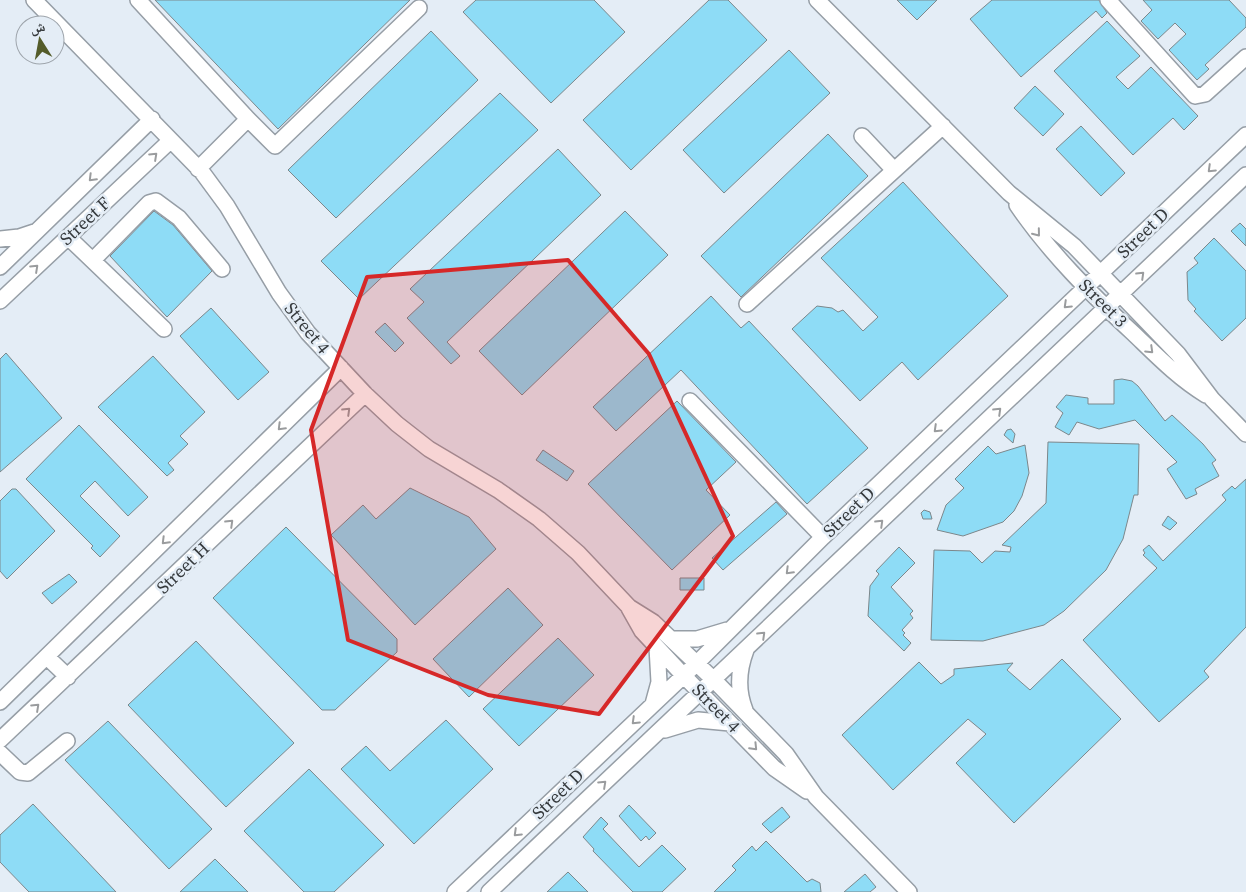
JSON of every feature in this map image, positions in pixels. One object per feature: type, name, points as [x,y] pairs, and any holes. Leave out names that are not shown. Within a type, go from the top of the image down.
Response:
[{"type":"street","name":"Street 4","points":[[34,0],[198,168],[227,206],[279,293],[308,333],[365,394],[396,424],[430,449],[498,490],[539,519],[578,553],[629,607],[653,622],[697,663],[786,754],[816,798]]},
{"type":"street","points":[[138,0],[275,146],[419,8]]},
{"type":"street","name":"Street 3","points":[[817,0],[1009,193],[1059,232],[1101,273],[1183,359],[1212,399],[1246,434]]},
{"type":"street","points":[[1108,0],[1195,96],[1205,94],[1246,57]]},
{"type":"street","name":"Street F","points":[[0,266],[152,119]]},
{"type":"street","points":[[198,168],[248,119]]},
{"type":"street","points":[[747,304],[943,126]]},
{"type":"street","name":"Street D","points":[[455,892],[697,663],[823,537],[1246,135]]},
{"type":"street","points":[[862,136],[894,170]]},
{"type":"street","name":"Street F","points":[[2,294],[19,283],[170,141]]},
{"type":"street","name":"Street D","points":[[489,892],[1246,175]]},
{"type":"street","name":"Street 3","points":[[1009,193],[1042,238],[1106,308],[1177,374],[1212,399]]},
{"type":"street","points":[[93,260],[149,203],[156,201],[179,218],[222,269]]},
{"type":"street","points":[[0,238],[20,237],[38,231]]},
{"type":"street","points":[[68,237],[164,329]]},
{"type":"street","points":[[0,266],[19,283]]},
{"type":"street","name":"Street H","points":[[0,702],[341,368]]},
{"type":"street","name":"Street H","points":[[0,740],[68,678],[365,394]]},
{"type":"street","points":[[690,401],[823,537]]},
{"type":"street","name":"Street 4","points":[[629,607],[642,631],[774,768],[816,798],[909,892]]},
{"type":"street","points":[[671,639],[709,637],[733,628]]},
{"type":"street","points":[[653,704],[659,682],[657,647]]},
{"type":"street","points":[[746,649],[741,662],[739,682],[742,702],[747,714]]},
{"type":"street","points":[[47,657],[68,678]]},
{"type":"street","points":[[655,736],[682,723],[698,720],[730,723]]},
{"type":"street","points":[[0,753],[20,772],[28,773],[67,741]]},
{"type":"highlighted area","points":[[568,260],[649,354],[733,536],[599,714],[488,695],[348,640],[311,430],[367,277]]},
{"type":"building","points":[[155,0],[410,0],[278,129]]},
{"type":"building","points":[[476,0],[594,0],[625,32],[551,103],[463,12]]},
{"type":"building","points":[[709,0],[728,0],[767,40],[631,170],[583,120]]},
{"type":"building","points":[[897,0],[937,0],[917,20]]},
{"type":"building","points":[[992,0],[1099,0],[1107,13],[1102,18],[1096,11],[1021,77],[970,19]]},
{"type":"building","points":[[1143,0],[1229,0],[1246,18],[1246,27],[1205,65],[1209,69],[1197,80],[1169,50],[1186,34],[1175,23],[1158,39],[1141,21],[1152,10]]},
{"type":"building","points":[[1107,21],[1140,56],[1116,77],[1128,89],[1151,67],[1198,116],[1184,130],[1173,118],[1133,155],[1054,71]]},
{"type":"building","points":[[431,31],[478,80],[336,218],[288,170]]},
{"type":"building","points":[[789,50],[830,93],[724,193],[683,150]]},
{"type":"building","points":[[1035,86],[1064,114],[1043,136],[1014,108]]},
{"type":"building","points":[[500,93],[538,130],[359,299],[321,261]]},
{"type":"building","points":[[1081,126],[1125,173],[1101,196],[1056,149]]},
{"type":"building","points":[[828,134],[868,176],[741,297],[701,256]]},
{"type":"building","points":[[558,149],[601,195],[447,342],[460,356],[451,364],[407,318],[424,302],[410,289]]},
{"type":"building","points":[[903,182],[1008,296],[918,380],[902,362],[860,401],[792,329],[817,306],[832,308],[838,312],[843,310],[863,331],[878,317],[821,258]]},
{"type":"building","points":[[154,211],[173,225],[212,271],[167,317],[110,256]]},
{"type":"building","points":[[625,211],[668,255],[522,395],[479,351]]},
{"type":"building","points":[[1240,223],[1246,229],[1246,246],[1231,231]]},
{"type":"building","points":[[1214,238],[1246,271],[1246,318],[1222,341],[1194,311],[1196,309],[1188,300],[1187,272],[1198,263],[1194,258]]},
{"type":"building","points":[[711,296],[741,328],[749,321],[868,448],[807,504],[681,370],[616,431],[593,407]]},
{"type":"building","points":[[211,308],[269,372],[238,400],[180,336]]},
{"type":"building","points":[[385,323],[404,343],[395,352],[375,332]]},
{"type":"building","points":[[6,353],[62,418],[0,472],[0,359]]},
{"type":"building","points":[[153,356],[205,412],[180,436],[188,444],[168,463],[174,470],[167,476],[98,407]]},
{"type":"building","points":[[1114,380],[1132,381],[1138,386],[1165,421],[1172,415],[1203,444],[1216,460],[1212,463],[1219,476],[1195,489],[1197,494],[1186,499],[1167,469],[1177,462],[1135,420],[1099,429],[1077,422],[1069,435],[1055,427],[1063,413],[1056,407],[1066,395],[1088,398],[1088,404],[1114,404]]},
{"type":"building","points":[[677,401],[736,462],[706,490],[730,515],[672,570],[588,484]]},
{"type":"building","points":[[79,425],[148,497],[128,516],[95,481],[80,496],[120,536],[100,557],[91,548],[93,546],[26,479]]},
{"type":"building","points":[[1011,429],[1015,434],[1013,443],[1004,435],[1007,430]]},
{"type":"building","points":[[1048,442],[1139,444],[1138,495],[1134,495],[1123,539],[1106,570],[1064,611],[1044,625],[983,641],[931,640],[934,550],[970,551],[982,563],[995,551],[1010,552],[1011,547],[1002,545],[1046,503]]},
{"type":"building","points":[[1025,445],[1029,473],[1022,496],[1014,511],[1003,522],[963,536],[937,530],[946,505],[964,488],[955,479],[988,446],[996,454]]},
{"type":"building","points":[[543,450],[574,471],[567,481],[536,460]]},
{"type":"building","points":[[1246,479],[1246,627],[1204,671],[1209,677],[1159,722],[1083,640],[1157,568],[1143,555],[1145,553],[1143,550],[1149,545],[1163,561],[1226,500],[1222,495],[1232,486],[1235,489]]},
{"type":"building","points":[[410,488],[469,517],[496,549],[415,625],[331,535],[363,505],[376,519]]},
{"type":"building","points":[[12,489],[16,489],[55,531],[7,579],[0,571],[0,501]]},
{"type":"building","points":[[776,502],[787,514],[723,570],[712,558]]},
{"type":"building","points":[[924,510],[930,512],[932,519],[923,519],[921,513]]},
{"type":"building","points":[[1168,516],[1177,523],[1170,530],[1162,525]]},
{"type":"building","points":[[286,527],[397,639],[397,652],[335,710],[322,710],[213,598]]},
{"type":"building","points":[[899,547],[915,563],[891,587],[913,611],[910,614],[913,618],[902,630],[905,633],[903,635],[911,643],[904,651],[868,616],[870,586],[879,574],[876,571]]},
{"type":"building","points":[[69,574],[77,582],[52,604],[42,593]]},
{"type":"building","points":[[680,578],[704,578],[704,590],[680,590]]},
{"type":"building","points":[[508,588],[543,625],[469,697],[433,659]]},
{"type":"building","points":[[558,638],[594,675],[519,746],[483,709]]},
{"type":"building","points":[[196,641],[294,743],[226,807],[128,705]]},
{"type":"building","points":[[1062,659],[1121,719],[1014,823],[956,763],[986,734],[968,719],[893,790],[842,735],[919,662],[941,684],[954,675],[954,669],[1013,663],[1007,670],[1030,690]]},
{"type":"building","points":[[446,720],[493,769],[414,844],[341,769],[366,746],[390,771]]},
{"type":"building","points":[[108,721],[212,829],[169,869],[65,760]]},
{"type":"building","points":[[309,769],[384,845],[334,892],[304,892],[244,831]]},
{"type":"building","points":[[33,804],[116,892],[29,892],[0,862],[0,835]]},
{"type":"building","points":[[629,805],[656,833],[649,840],[646,836],[641,841],[619,816]]},
{"type":"building","points":[[782,807],[790,817],[771,833],[762,824]]},
{"type":"building","points":[[601,817],[608,824],[603,829],[639,867],[662,845],[686,869],[662,892],[633,892],[593,851],[594,849],[583,837]]},
{"type":"building","points":[[766,841],[807,882],[812,879],[820,883],[821,892],[714,892],[736,870],[732,866],[752,846],[756,851]]},
{"type":"building","points":[[215,859],[248,892],[180,892]]},
{"type":"building","points":[[568,872],[588,892],[547,892]]},
{"type":"building","points":[[865,874],[876,887],[870,892],[844,892]]}]
